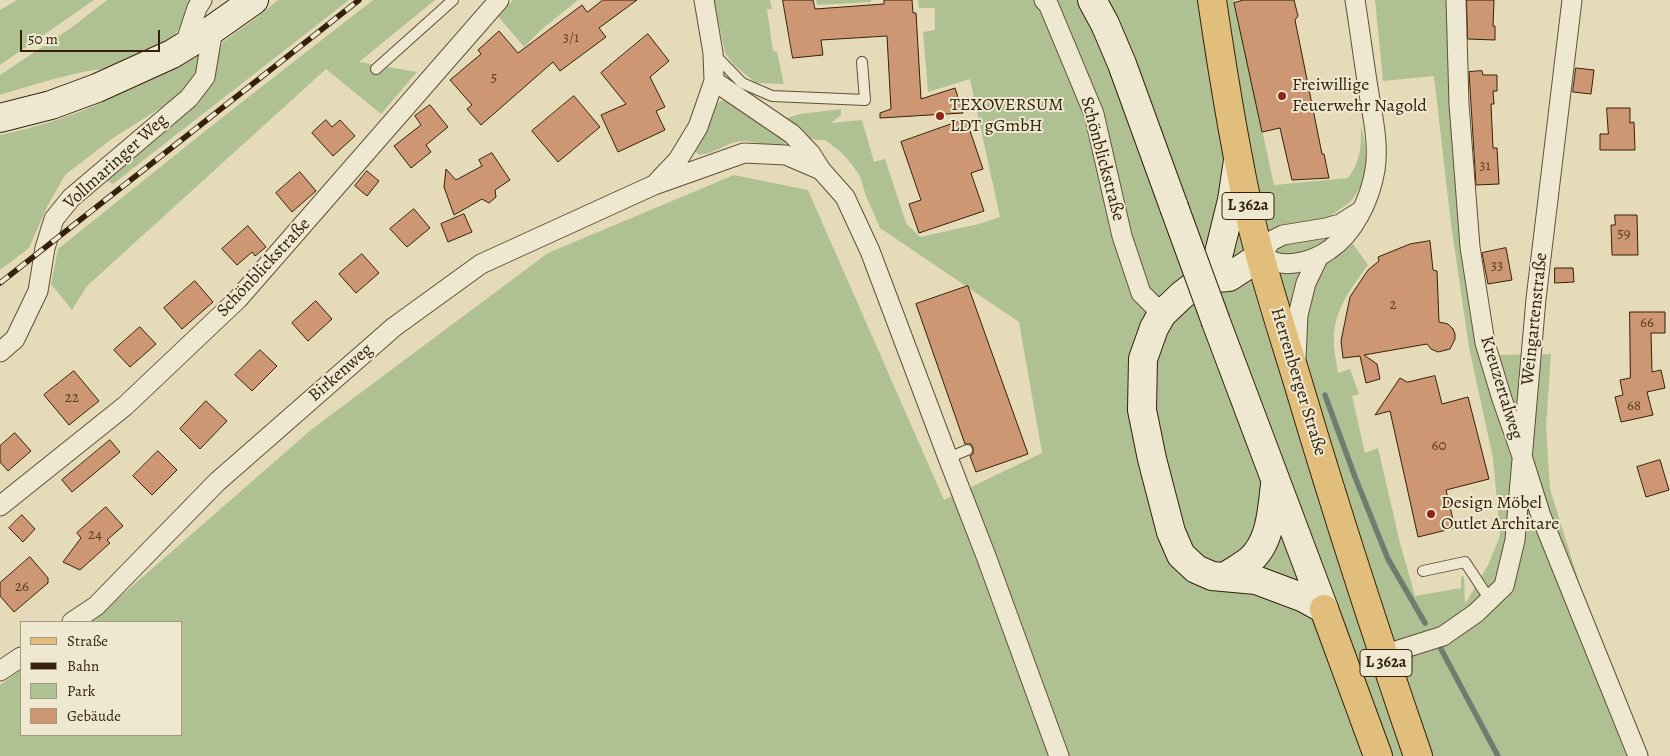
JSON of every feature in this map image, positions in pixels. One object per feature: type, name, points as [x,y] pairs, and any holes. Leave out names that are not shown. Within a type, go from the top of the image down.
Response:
[{"type":"main road","points":[[0,118],[51,105],[97,88],[184,47],[254,0]]},
{"type":"main road","points":[[1092,0],[1105,24],[1122,64],[1378,756]]},
{"type":"main road","name":"Herrenberger Straße","points":[[1212,0],[1223,72],[1252,226],[1340,521],[1418,756]]},
{"type":"main road","points":[[1238,156],[1232,200],[1210,270],[1162,314],[1154,328],[1143,359],[1142,410],[1152,459],[1171,532],[1181,554],[1196,569],[1212,576],[1256,580],[1304,598],[1324,609]]},
{"type":"main road","points":[[1210,270],[1229,277],[1261,256]]},
{"type":"main road","points":[[1226,576],[1250,560],[1262,547],[1271,521],[1276,480]]},
{"type":"street","name":"Schönblickstraße","points":[[0,506],[125,406],[238,299],[499,0]]},
{"type":"street","points":[[654,185],[678,160],[698,127],[714,81],[713,53],[704,0]]},
{"type":"street","name":"Schönblickstraße","points":[[1044,0],[1094,114],[1122,236],[1142,293],[1162,314]]},
{"type":"street","points":[[1355,0],[1376,142],[1376,168],[1370,190],[1362,210],[1352,227],[1338,244],[1319,256],[1294,263],[1276,262],[1261,256],[1271,241],[1283,235],[1340,224],[1362,210]]},
{"type":"street","name":"Kreuzertalweg","points":[[1456,0],[1458,104],[1470,247],[1485,343],[1541,516],[1638,756]]},
{"type":"street","name":"Weingartenstraße","points":[[1383,655],[1443,636],[1476,613],[1504,586],[1515,540],[1536,299],[1572,0]]},
{"type":"street","points":[[184,47],[199,4]]},
{"type":"street","name":"Vollmaringer Weg","points":[[0,352],[15,339],[38,291],[45,248],[54,219],[70,198],[189,98],[205,77],[213,29]]},
{"type":"street","points":[[714,81],[792,134],[811,154],[821,170],[845,197],[870,251],[986,556],[1059,756]]},
{"type":"street","name":"Birkenweg","points":[[74,621],[96,606],[217,482],[394,327],[481,264],[654,185],[744,153],[786,156],[821,170]]},
{"type":"street","points":[[1297,379],[1296,345],[1298,315],[1306,283],[1319,256]]},
{"type":"street","points":[[0,671],[20,658]]},
{"type":"lane","points":[[376,68],[453,0]]},
{"type":"lane","points":[[713,53],[742,83],[772,96],[865,100],[862,62]]},
{"type":"lane","points":[[948,458],[967,450]]},
{"type":"lane","points":[[1424,570],[1465,562],[1490,600]]},
{"type":"green space","points":[[17,0],[94,0],[0,65],[0,10]]},
{"type":"green space","points":[[107,0],[196,0],[176,33],[163,44],[144,54],[107,70],[100,69],[73,74],[0,95],[0,75],[71,28]]},
{"type":"green space","points":[[278,0],[349,0],[113,184],[105,180],[189,111],[202,97],[223,42]]},
{"type":"green space","points":[[373,0],[435,0],[359,62],[417,72],[381,114],[326,69],[87,286],[72,310],[51,284],[58,249]]},
{"type":"green space","points":[[513,0],[578,0],[542,29],[524,47],[498,16]]},
{"type":"green space","points":[[714,0],[770,0],[772,9],[767,9],[773,51],[777,52],[784,84],[756,83],[734,65],[725,53]]},
{"type":"green space","points":[[816,0],[871,0],[871,2],[817,5]]},
{"type":"green space","points":[[918,0],[1234,0],[1274,185],[1348,178],[1356,165],[1359,154],[1361,126],[1366,155],[1364,175],[1357,193],[1351,201],[1332,215],[1368,265],[1349,292],[1336,321],[1334,346],[1338,373],[1350,369],[1359,394],[1352,396],[1365,453],[1378,448],[1400,543],[1415,596],[1461,588],[1461,577],[1464,576],[1465,604],[1488,565],[1500,536],[1493,458],[1469,347],[1451,224],[1434,76],[1383,81],[1375,0],[1463,0],[1474,230],[1498,355],[1551,354],[1546,427],[1550,489],[1584,598],[1649,756],[0,756],[0,685],[20,671],[20,736],[182,736],[182,621],[92,621],[312,429],[548,253],[734,175],[808,190],[944,500],[1042,453],[1019,322],[880,228],[866,196],[860,176],[853,166],[842,153],[825,140],[807,137],[787,118],[800,114],[841,109],[841,115],[831,123],[862,120],[874,162],[885,159],[906,223],[920,237],[979,224],[1000,217],[970,79],[928,92],[923,32],[935,30],[935,8],[919,8]]},
{"type":"green space","points":[[204,51],[204,56],[189,87],[170,102],[113,138],[65,175],[47,207],[29,248],[0,270],[0,135],[74,114],[138,85]]},
{"type":"green space","points":[[725,100],[731,102],[783,137],[786,143],[776,146],[744,141],[699,155],[695,151],[715,105]]},
{"type":"building","points":[[603,0],[637,0],[599,28],[606,37],[560,71],[553,62],[481,125],[467,109],[472,105],[450,80],[481,54],[478,50],[499,31],[518,53],[582,5],[587,12]]},
{"type":"building","points":[[783,0],[813,0],[815,9],[884,4],[884,0],[912,0],[913,13],[916,13],[921,99],[955,88],[963,113],[880,118],[880,113],[891,109],[887,36],[821,40],[823,55],[793,58]]},
{"type":"building","name":"Freiwillige Feuerwehr Nagold","points":[[1244,0],[1294,0],[1298,16],[1295,20],[1322,154],[1324,154],[1329,178],[1292,180],[1280,128],[1262,132],[1234,3]]},
{"type":"building","points":[[1467,0],[1494,0],[1493,26],[1495,26],[1495,40],[1468,39]]},
{"type":"building","points":[[648,34],[669,61],[650,77],[665,107],[656,111],[665,130],[618,152],[601,115],[626,104],[601,73]]},
{"type":"building","points":[[1576,68],[1594,70],[1591,94],[1573,92]]},
{"type":"building","points":[[1482,71],[1483,75],[1497,75],[1497,91],[1493,91],[1494,104],[1491,104],[1493,148],[1497,148],[1499,184],[1476,185],[1469,72]]},
{"type":"building","points":[[574,96],[600,127],[558,162],[532,131]]},
{"type":"building","points":[[430,105],[448,127],[426,145],[431,152],[411,168],[394,146],[421,125],[415,116]]},
{"type":"building","points":[[1607,108],[1630,108],[1630,123],[1634,122],[1635,150],[1600,150],[1600,134],[1608,134]]},
{"type":"building","points":[[966,119],[983,169],[971,173],[984,211],[919,233],[909,204],[921,200],[901,142]]},
{"type":"building","points":[[326,120],[332,127],[340,120],[355,136],[333,156],[312,133]]},
{"type":"building","points":[[492,153],[510,180],[495,190],[496,197],[489,203],[482,199],[454,215],[444,187],[446,169],[456,180],[482,166],[479,160]]},
{"type":"building","points":[[367,171],[379,181],[367,196],[355,186]]},
{"type":"building","points":[[300,172],[316,191],[292,212],[276,193]]},
{"type":"building","points":[[414,209],[430,228],[407,247],[390,229]]},
{"type":"building","points":[[464,214],[472,232],[448,242],[441,224]]},
{"type":"building","points":[[1615,215],[1637,215],[1638,255],[1612,255],[1611,225],[1615,225]]},
{"type":"building","points":[[248,226],[266,247],[255,256],[252,252],[237,265],[222,249]]},
{"type":"building","points":[[1430,241],[1433,270],[1437,271],[1439,322],[1448,324],[1453,329],[1455,339],[1450,349],[1438,352],[1431,349],[1427,344],[1364,355],[1377,364],[1380,379],[1366,383],[1360,356],[1343,358],[1341,341],[1350,297],[1368,270],[1379,261],[1378,257],[1410,244]]},
{"type":"building","points":[[1506,248],[1512,280],[1488,284],[1482,253]]},
{"type":"building","points":[[362,254],[379,273],[356,293],[339,274]]},
{"type":"building","points":[[1555,268],[1573,268],[1574,282],[1555,283]]},
{"type":"building","points":[[195,281],[213,302],[182,329],[164,308]]},
{"type":"building","points":[[968,286],[1028,454],[976,472],[970,456],[973,454],[973,448],[971,444],[965,444],[916,304]]},
{"type":"building","points":[[316,301],[332,319],[308,341],[292,323]]},
{"type":"building","points":[[1630,312],[1665,312],[1665,333],[1651,333],[1652,372],[1661,370],[1665,388],[1647,392],[1653,415],[1621,422],[1615,397],[1623,395],[1620,380],[1630,378]]},
{"type":"building","points":[[140,327],[156,344],[130,367],[114,350]]},
{"type":"building","points":[[260,350],[277,366],[252,391],[235,375]]},
{"type":"building","points":[[74,371],[99,401],[69,425],[44,395]]},
{"type":"building","points":[[1435,376],[1442,404],[1468,397],[1489,479],[1446,490],[1455,528],[1418,537],[1390,411],[1375,415],[1400,378],[1407,382]]},
{"type":"building","points":[[206,401],[227,421],[200,449],[180,429]]},
{"type":"building","points":[[15,433],[31,451],[8,471],[0,462],[0,446]]},
{"type":"building","points":[[110,440],[120,452],[72,492],[62,480]]},
{"type":"building","points":[[158,451],[177,470],[152,495],[133,476]]},
{"type":"building","points":[[1660,460],[1669,490],[1646,497],[1637,467]]},
{"type":"building","points":[[106,507],[123,526],[107,540],[110,543],[80,570],[63,562],[81,538],[77,533]]},
{"type":"building","points":[[22,515],[35,529],[23,542],[9,528]]},
{"type":"building","points":[[30,557],[48,578],[48,583],[14,612],[0,596],[0,583]]},
{"type":"waterway","points":[[1325,395],[1388,559],[1425,623]]},
{"type":"waterway","points":[[1441,649],[1498,756]]},
{"type":"railway","points":[[0,283],[359,0]]},
{"type":"place","name":"Freiwillige Feuerwehr Nagold","points":[[1282,96]]},
{"type":"place","name":"TEXOVERSUM LDT gGmbH","points":[[940,116]]},
{"type":"place","name":"Design Möbel Outlet Architare","points":[[1431,514]]}]
